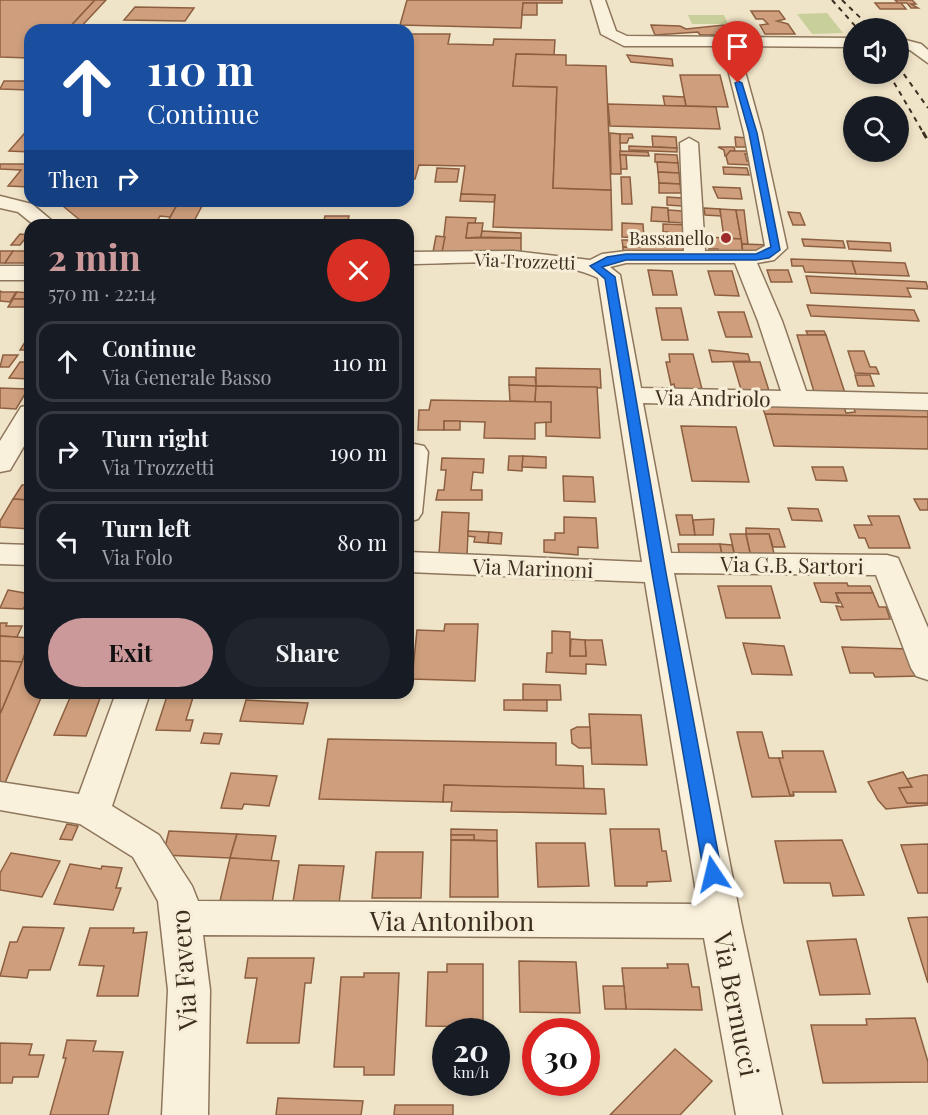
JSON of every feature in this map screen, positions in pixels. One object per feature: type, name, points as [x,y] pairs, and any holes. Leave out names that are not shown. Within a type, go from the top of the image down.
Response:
[{"type":"street","points":[[598,0],[609,34],[618,40],[729,43],[843,42]]},
{"type":"street","name":"Via Trozzetti","points":[[414,258],[564,259],[595,266],[617,258],[744,258],[765,255],[776,248],[753,133],[742,100],[729,43]]},
{"type":"street","points":[[909,46],[915,47],[928,58]]},
{"type":"street","points":[[688,143],[696,257]]},
{"type":"street","points":[[0,202],[25,208],[39,219]]},
{"type":"street","name":"Via Andriolo","points":[[744,258],[770,321],[796,399]]},
{"type":"street","name":"Via Bernucci","points":[[595,266],[610,277],[658,568],[721,921],[759,1115]]},
{"type":"street","points":[[0,273],[24,273]]},
{"type":"street","name":"Via Andriolo","points":[[630,396],[928,402]]},
{"type":"street","points":[[0,464],[24,423]]},
{"type":"street","points":[[0,554],[24,555]]},
{"type":"street","name":"Via Marinoni","points":[[414,562],[658,568]]},
{"type":"street","name":"Via G.B. Sartori","points":[[658,568],[887,565],[928,668]]},
{"type":"street","points":[[91,812],[131,699]]},
{"type":"street","name":"Via Favero","points":[[0,796],[69,806],[91,812],[146,846],[178,898],[189,990],[184,1115]]},
{"type":"street","name":"Via Antonibon","points":[[182,918],[721,921]]},
{"type":"green space","points":[[827,13],[843,33],[812,34],[797,14]]},
{"type":"green space","points":[[688,15],[724,15],[728,24],[692,24]]},
{"type":"building","points":[[0,0],[95,0],[73,24],[24,24],[24,58],[0,57]]},
{"type":"building","points":[[95,0],[106,0],[84,24],[73,24]]},
{"type":"building","points":[[407,0],[562,0],[562,3],[523,3],[521,28],[400,24]]},
{"type":"building","points":[[895,0],[912,0],[916,4],[911,4],[918,8],[911,8],[907,3],[898,3]]},
{"type":"building","points":[[523,3],[537,3],[537,15],[522,15]]},
{"type":"building","points":[[875,3],[901,3],[906,9],[880,9]]},
{"type":"building","points":[[135,7],[194,8],[185,21],[124,20]]},
{"type":"building","points":[[751,11],[779,11],[785,19],[777,21],[788,24],[795,34],[765,34],[760,25],[768,24],[763,19],[756,19]]},
{"type":"building","points":[[651,25],[680,26],[686,29],[724,25],[729,35],[700,35],[698,32],[655,35]]},
{"type":"building","points":[[414,34],[450,34],[448,44],[493,45],[494,39],[555,40],[554,55],[516,54],[513,86],[557,87],[553,188],[611,190],[612,230],[493,227],[495,195],[461,194],[465,166],[419,165],[415,179]]},
{"type":"building","points":[[516,54],[566,55],[566,65],[606,66],[611,190],[553,188],[557,87],[513,86]]},
{"type":"building","points":[[627,55],[672,59],[673,66],[631,62]]},
{"type":"building","points":[[680,75],[720,75],[728,107],[686,106]]},
{"type":"building","points":[[4,81],[24,81],[24,90],[0,89]]},
{"type":"building","points":[[663,96],[684,97],[686,106],[665,106]]},
{"type":"building","points":[[608,104],[716,107],[720,129],[610,126]]},
{"type":"building","points":[[610,133],[620,134],[621,174],[611,174]]},
{"type":"building","points":[[24,134],[24,152],[9,151]]},
{"type":"building","points":[[620,134],[632,134],[633,138],[629,138],[627,143],[620,143]]},
{"type":"building","points":[[652,136],[676,137],[677,148],[653,147]]},
{"type":"building","points":[[735,137],[748,138],[750,147],[736,147]]},
{"type":"building","points":[[629,146],[677,148],[677,152],[629,150]]},
{"type":"building","points":[[718,147],[734,147],[735,151],[730,151],[729,156],[725,156],[724,150]]},
{"type":"building","points":[[620,151],[648,152],[649,156],[620,155]]},
{"type":"building","points":[[730,151],[749,151],[750,155],[745,154],[747,161],[751,161],[752,165],[728,164],[726,156]]},
{"type":"building","points":[[655,154],[677,155],[678,163],[655,162]]},
{"type":"building","points":[[620,155],[626,155],[627,169],[621,169]]},
{"type":"building","points":[[657,162],[678,163],[679,173],[658,172]]},
{"type":"building","points":[[0,164],[24,164],[24,187],[8,186],[21,170],[0,169]]},
{"type":"building","points":[[723,167],[747,168],[749,175],[724,174]]},
{"type":"building","points":[[437,168],[459,169],[457,182],[435,182]]},
{"type":"building","points":[[658,172],[679,173],[680,184],[659,183]]},
{"type":"building","points":[[621,177],[630,177],[632,204],[622,204]]},
{"type":"building","points":[[659,183],[680,184],[681,193],[659,193]]},
{"type":"building","points":[[713,187],[740,188],[742,199],[718,198]]},
{"type":"building","points":[[461,194],[495,195],[494,202],[460,201]]},
{"type":"building","points":[[667,197],[682,198],[682,206],[667,205]]},
{"type":"building","points":[[64,207],[176,207],[170,217],[160,216],[158,219],[79,219]]},
{"type":"building","points":[[176,207],[201,207],[195,219],[169,219]]},
{"type":"building","points":[[652,207],[668,208],[669,222],[651,221]]},
{"type":"building","points":[[704,208],[720,209],[721,216],[705,215]]},
{"type":"building","points":[[720,209],[736,210],[741,239],[724,238]]},
{"type":"building","points":[[668,210],[682,211],[683,223],[669,222]]},
{"type":"building","points":[[736,210],[744,210],[748,244],[742,244]]},
{"type":"building","points":[[788,212],[800,213],[805,225],[793,225]]},
{"type":"building","points":[[325,216],[349,216],[348,219],[324,219]]},
{"type":"building","points":[[446,217],[476,218],[475,223],[468,223],[466,238],[521,238],[521,252],[442,252]]},
{"type":"building","points":[[468,223],[483,223],[481,237],[466,238]]},
{"type":"building","points":[[622,223],[643,224],[644,238],[622,237]]},
{"type":"building","points":[[663,224],[689,225],[687,251],[623,252],[623,247],[668,246],[668,232],[663,232]]},
{"type":"building","points":[[482,231],[521,233],[521,238],[481,237]]},
{"type":"building","points":[[20,234],[24,234],[24,240],[20,245],[11,245]]},
{"type":"building","points":[[436,236],[445,237],[442,252],[433,252]]},
{"type":"building","points":[[708,237],[741,239],[743,254],[719,253],[718,249],[709,249]]},
{"type":"building","points":[[802,239],[843,241],[845,248],[804,246]]},
{"type":"building","points":[[622,240],[646,240],[646,246],[623,247]]},
{"type":"building","points":[[847,241],[890,243],[891,251],[849,249]]},
{"type":"building","points":[[742,244],[770,245],[768,251],[743,254]]},
{"type":"building","points":[[0,251],[13,251],[5,263],[0,263]]},
{"type":"building","points":[[13,251],[24,251],[24,263],[5,263]]},
{"type":"building","points":[[791,259],[852,261],[856,274],[805,272],[803,266],[792,266]]},
{"type":"building","points":[[852,261],[905,263],[909,276],[856,274]]},
{"type":"building","points":[[648,270],[672,271],[677,295],[653,295]]},
{"type":"building","points":[[767,270],[788,270],[792,282],[771,282]]},
{"type":"building","points":[[708,271],[732,271],[739,296],[715,295]]},
{"type":"building","points":[[806,276],[926,282],[928,289],[907,288],[911,297],[811,293]]},
{"type":"building","points":[[0,291],[16,292],[10,302],[0,301]]},
{"type":"building","points":[[17,292],[24,293],[24,299],[13,299]]},
{"type":"building","points":[[13,299],[24,299],[24,307],[8,307]]},
{"type":"building","points":[[807,305],[914,310],[919,321],[811,316]]},
{"type":"building","points":[[656,308],[681,308],[688,340],[662,340]]},
{"type":"building","points":[[718,312],[744,312],[752,337],[726,337]]},
{"type":"building","points":[[806,331],[824,331],[826,335],[808,335]]},
{"type":"building","points":[[797,335],[826,335],[846,396],[815,395]]},
{"type":"building","points":[[709,350],[748,354],[750,361],[712,362]]},
{"type":"building","points":[[848,351],[864,351],[870,367],[876,367],[879,374],[855,373]]},
{"type":"building","points":[[669,354],[693,354],[703,393],[676,393],[674,384],[671,385],[666,362],[670,362]]},
{"type":"building","points":[[3,355],[18,355],[9,367],[0,367]]},
{"type":"building","points":[[20,362],[24,362],[24,379],[9,378]]},
{"type":"building","points":[[733,362],[760,362],[770,394],[742,393]]},
{"type":"building","points":[[536,368],[600,369],[601,388],[536,386]]},
{"type":"building","points":[[855,375],[870,375],[874,386],[858,386]]},
{"type":"building","points":[[509,377],[535,377],[536,386],[509,385]]},
{"type":"building","points":[[509,385],[536,386],[535,402],[510,401]]},
{"type":"building","points":[[536,386],[597,387],[600,438],[546,436],[546,422],[551,422],[551,402],[535,402]]},
{"type":"building","points":[[0,388],[24,389],[24,396],[16,409],[0,408]]},
{"type":"building","points":[[431,400],[551,402],[551,422],[535,423],[535,439],[484,438],[485,422],[444,421],[444,430],[418,430],[419,410],[429,410]]},
{"type":"building","points":[[762,406],[844,407],[846,413],[855,412],[854,408],[928,409],[928,417],[765,414]]},
{"type":"building","points":[[765,414],[928,417],[928,449],[774,446]]},
{"type":"building","points":[[444,421],[460,421],[460,430],[444,430]]},
{"type":"building","points":[[681,426],[736,427],[749,482],[692,481]]},
{"type":"building","points":[[509,456],[523,456],[522,471],[508,470]]},
{"type":"building","points":[[523,456],[546,457],[546,468],[522,467]]},
{"type":"building","points":[[442,458],[484,459],[483,473],[473,472],[471,490],[482,490],[482,500],[436,500],[438,490],[444,490],[446,470],[441,470]]},
{"type":"building","points":[[812,467],[843,467],[847,481],[816,480]]},
{"type":"building","points":[[563,476],[593,477],[595,502],[564,501]]},
{"type":"building","points":[[22,485],[24,485],[24,500],[13,499]]},
{"type":"building","points":[[13,499],[24,500],[24,529],[0,527],[0,521]]},
{"type":"building","points":[[914,499],[928,499],[928,510],[920,510]]},
{"type":"building","points":[[788,508],[818,509],[822,521],[792,520]]},
{"type":"building","points":[[442,512],[469,513],[467,555],[439,554]]},
{"type":"building","points":[[676,515],[692,515],[695,535],[680,535]]},
{"type":"building","points":[[868,516],[899,516],[910,548],[869,548],[865,538],[859,538],[854,525],[872,525]]},
{"type":"building","points":[[564,517],[596,518],[598,548],[578,547],[578,555],[544,552],[544,540],[555,540],[555,533],[564,533]]},
{"type":"building","points":[[714,519],[713,535],[695,535],[693,520]]},
{"type":"building","points":[[746,528],[779,529],[785,547],[773,547],[769,534],[746,534]]},
{"type":"building","points":[[468,531],[489,532],[488,543],[474,542],[475,537],[468,536]]},
{"type":"building","points":[[489,532],[502,533],[501,544],[488,543]]},
{"type":"building","points":[[730,534],[746,534],[752,561],[736,561]]},
{"type":"building","points":[[746,534],[769,534],[776,561],[752,561]]},
{"type":"building","points":[[678,544],[720,544],[723,560],[680,560]]},
{"type":"building","points":[[720,544],[732,545],[736,561],[723,560]]},
{"type":"building","points":[[814,583],[870,586],[873,593],[836,593],[839,603],[821,602]]},
{"type":"building","points":[[718,586],[771,586],[780,618],[726,618]]},
{"type":"building","points":[[8,590],[24,593],[23,609],[0,608]]},
{"type":"building","points":[[836,593],[873,593],[879,607],[886,607],[890,619],[841,620],[836,606],[843,607]]},
{"type":"building","points":[[0,623],[7,623],[6,626],[22,626],[17,637],[0,636]]},
{"type":"building","points":[[445,624],[478,624],[475,681],[414,679],[417,630],[444,631]]},
{"type":"building","points":[[552,631],[570,632],[570,656],[586,656],[585,640],[602,640],[606,665],[586,664],[586,674],[546,672],[547,653],[552,653]]},
{"type":"building","points":[[0,636],[24,638],[22,662],[0,661]]},
{"type":"building","points":[[571,639],[585,640],[586,656],[570,656]]},
{"type":"building","points":[[743,643],[784,646],[792,675],[752,674]]},
{"type":"building","points":[[842,647],[910,649],[921,676],[875,677],[873,673],[850,673]]},
{"type":"building","points":[[24,657],[24,699],[40,699],[2,790],[0,790],[0,714]]},
{"type":"building","points":[[0,661],[22,662],[0,714]]},
{"type":"building","points":[[523,684],[560,685],[561,700],[523,700]]},
{"type":"building","points":[[69,699],[100,699],[86,736],[54,735]]},
{"type":"building","points":[[166,699],[192,699],[186,720],[193,720],[190,731],[156,730]]},
{"type":"building","points":[[246,700],[308,703],[303,724],[240,721]]},
{"type":"building","points":[[504,700],[547,700],[547,711],[504,710]]},
{"type":"building","points":[[589,714],[641,715],[647,765],[592,764]]},
{"type":"building","points":[[577,727],[590,727],[591,748],[579,748],[572,743],[571,730]]},
{"type":"building","points":[[737,732],[762,732],[769,758],[779,758],[790,795],[794,796],[752,797]]},
{"type":"building","points":[[204,733],[222,734],[219,744],[201,743]]},
{"type":"building","points":[[328,739],[556,743],[556,765],[583,766],[584,789],[444,785],[443,802],[319,799]]},
{"type":"building","points":[[782,751],[823,751],[836,792],[793,792],[794,795],[790,795],[779,758],[783,758]]},
{"type":"building","points":[[903,772],[912,787],[899,788],[907,803],[928,803],[928,805],[886,809],[878,800],[868,782]]},
{"type":"building","points":[[231,773],[277,776],[269,806],[244,804],[242,809],[221,808]]},
{"type":"building","points":[[928,775],[928,803],[907,803],[899,788],[912,787],[907,779]]},
{"type":"building","points":[[444,785],[604,789],[606,814],[451,811],[452,802],[443,802]]},
{"type":"building","points":[[67,824],[78,826],[72,840],[60,839]]},
{"type":"building","points":[[451,829],[497,830],[497,841],[474,840],[474,835],[451,835]]},
{"type":"building","points":[[610,829],[659,829],[662,851],[666,851],[671,881],[647,882],[647,886],[615,886]]},
{"type":"building","points":[[169,831],[237,834],[230,858],[163,855]]},
{"type":"building","points":[[237,834],[276,836],[271,861],[230,858]]},
{"type":"building","points":[[451,835],[474,835],[474,840],[451,840]]},
{"type":"building","points":[[451,840],[497,841],[498,897],[450,897]]},
{"type":"building","points":[[842,840],[864,895],[833,896],[830,883],[784,883],[775,841]]},
{"type":"building","points":[[536,843],[585,843],[589,886],[538,887]]},
{"type":"building","points":[[928,844],[928,893],[918,893],[901,845]]},
{"type":"building","points":[[376,852],[423,852],[421,898],[372,898]]},
{"type":"building","points":[[11,853],[60,861],[42,897],[0,890],[0,873]]},
{"type":"building","points":[[230,858],[279,861],[272,903],[220,901]]},
{"type":"building","points":[[70,864],[101,869],[102,866],[122,868],[116,888],[121,888],[113,910],[54,904]]},
{"type":"building","points":[[299,865],[344,866],[339,903],[293,902]]},
{"type":"building","points":[[928,917],[928,983],[908,918]]},
{"type":"building","points":[[23,927],[64,928],[50,970],[29,970],[27,978],[0,976],[10,942],[17,942]]},
{"type":"building","points":[[90,928],[134,928],[133,933],[147,932],[138,996],[97,996],[104,966],[79,965]]},
{"type":"building","points":[[856,939],[870,994],[820,995],[807,941]]},
{"type":"building","points":[[248,958],[314,958],[311,983],[305,983],[299,1043],[247,1043],[257,978],[245,978]]},
{"type":"building","points":[[519,961],[576,962],[580,1013],[520,1012]]},
{"type":"building","points":[[447,964],[483,964],[483,1018],[432,1018],[432,1026],[426,1026],[428,972],[447,972]]},
{"type":"building","points":[[667,964],[688,964],[692,987],[699,987],[702,1010],[626,1009],[622,968],[668,968]]},
{"type":"building","points":[[364,973],[399,973],[394,1075],[364,1075],[364,1067],[334,1067],[341,977],[364,977]]},
{"type":"building","points":[[603,986],[624,986],[626,1009],[605,1009]]},
{"type":"building","points":[[915,1018],[928,1062],[928,1082],[823,1083],[811,1025],[867,1025],[866,1019]]},
{"type":"building","points":[[67,1040],[96,1041],[93,1051],[123,1052],[108,1115],[50,1115],[66,1058],[63,1058]]},
{"type":"building","points":[[0,1043],[32,1044],[29,1055],[44,1055],[38,1077],[13,1077],[12,1083],[0,1083]]},
{"type":"building","points":[[675,1049],[712,1081],[680,1115],[610,1115]]},
{"type":"building","points":[[278,1098],[363,1101],[361,1115],[276,1115]]},
{"type":"building","points":[[395,1105],[453,1105],[453,1115],[394,1115]]},
{"type":"railway","points":[[832,0],[848,18]]},
{"type":"railway","points":[[842,0],[861,18]]},
{"type":"railway","points":[[909,81],[928,108]]},
{"type":"railway","points":[[895,84],[924,134]]},
{"type":"railway","points":[[923,132],[928,141]]},
{"type":"place","name":"Bassanello","points":[[726,238]]},
{"type":"route","points":[[713,874],[657,563],[610,277],[605,271],[595,266],[610,259],[626,257],[756,257],[772,252],[776,248],[753,133],[738,83]]}]
